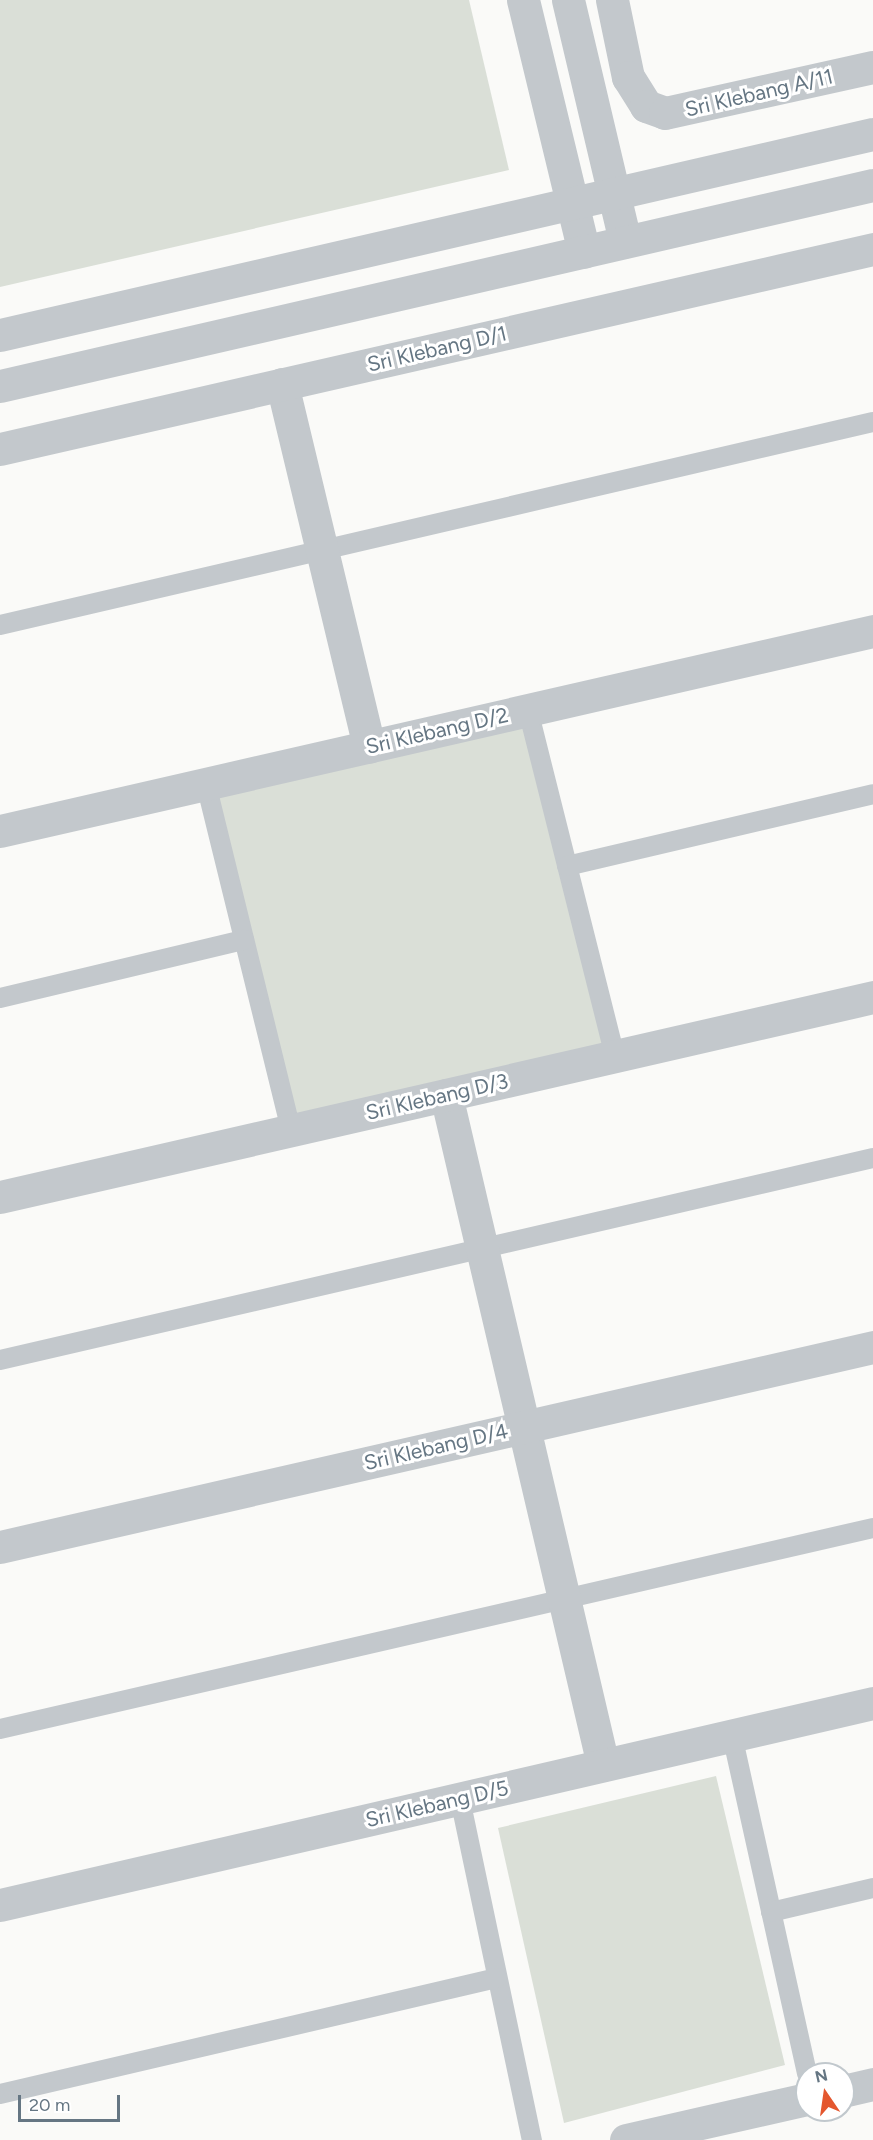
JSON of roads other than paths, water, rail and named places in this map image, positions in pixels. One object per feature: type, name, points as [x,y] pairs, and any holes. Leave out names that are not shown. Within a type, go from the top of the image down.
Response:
[{"type":"street","points":[[523,0],[584,252]]},
{"type":"street","points":[[568,0],[625,241]]},
{"type":"street","name":"Sri Klebang A/11","points":[[612,0],[628,77],[646,106],[685,112],[873,67]]},
{"type":"street","points":[[0,335],[873,134]]},
{"type":"street","points":[[0,386],[873,185]]},
{"type":"street","name":"Sri Klebang D/1","points":[[0,449],[873,249]]},
{"type":"street","points":[[282,384],[369,747]]},
{"type":"street","name":"Sri Klebang D/2","points":[[0,831],[873,631]]},
{"type":"street","name":"Sri Klebang D/3","points":[[0,1197],[873,997]]},
{"type":"street","points":[[446,1095],[603,1766]]},
{"type":"street","name":"Sri Klebang D/4","points":[[0,1547],[873,1347]]},
{"type":"street","name":"Sri Klebang D/5","points":[[0,1905],[873,1702]]},
{"type":"street","points":[[855,2088],[873,2084]]},
{"type":"street","points":[[626,2140],[682,2134],[795,2102]]},
{"type":"lane","points":[[0,625],[873,422]]},
{"type":"lane","points":[[528,710],[615,1056]]},
{"type":"lane","points":[[206,784],[291,1131]]},
{"type":"lane","points":[[567,866],[873,794]]},
{"type":"lane","points":[[0,998],[244,940]]},
{"type":"lane","points":[[0,1360],[482,1251],[873,1158]]},
{"type":"lane","points":[[0,1729],[873,1528]]},
{"type":"lane","points":[[732,1735],[804,2062]]},
{"type":"lane","points":[[460,1799],[532,2140]]},
{"type":"lane","points":[[771,1912],[873,1888]]},
{"type":"lane","points":[[0,2094],[497,1978]]}]
